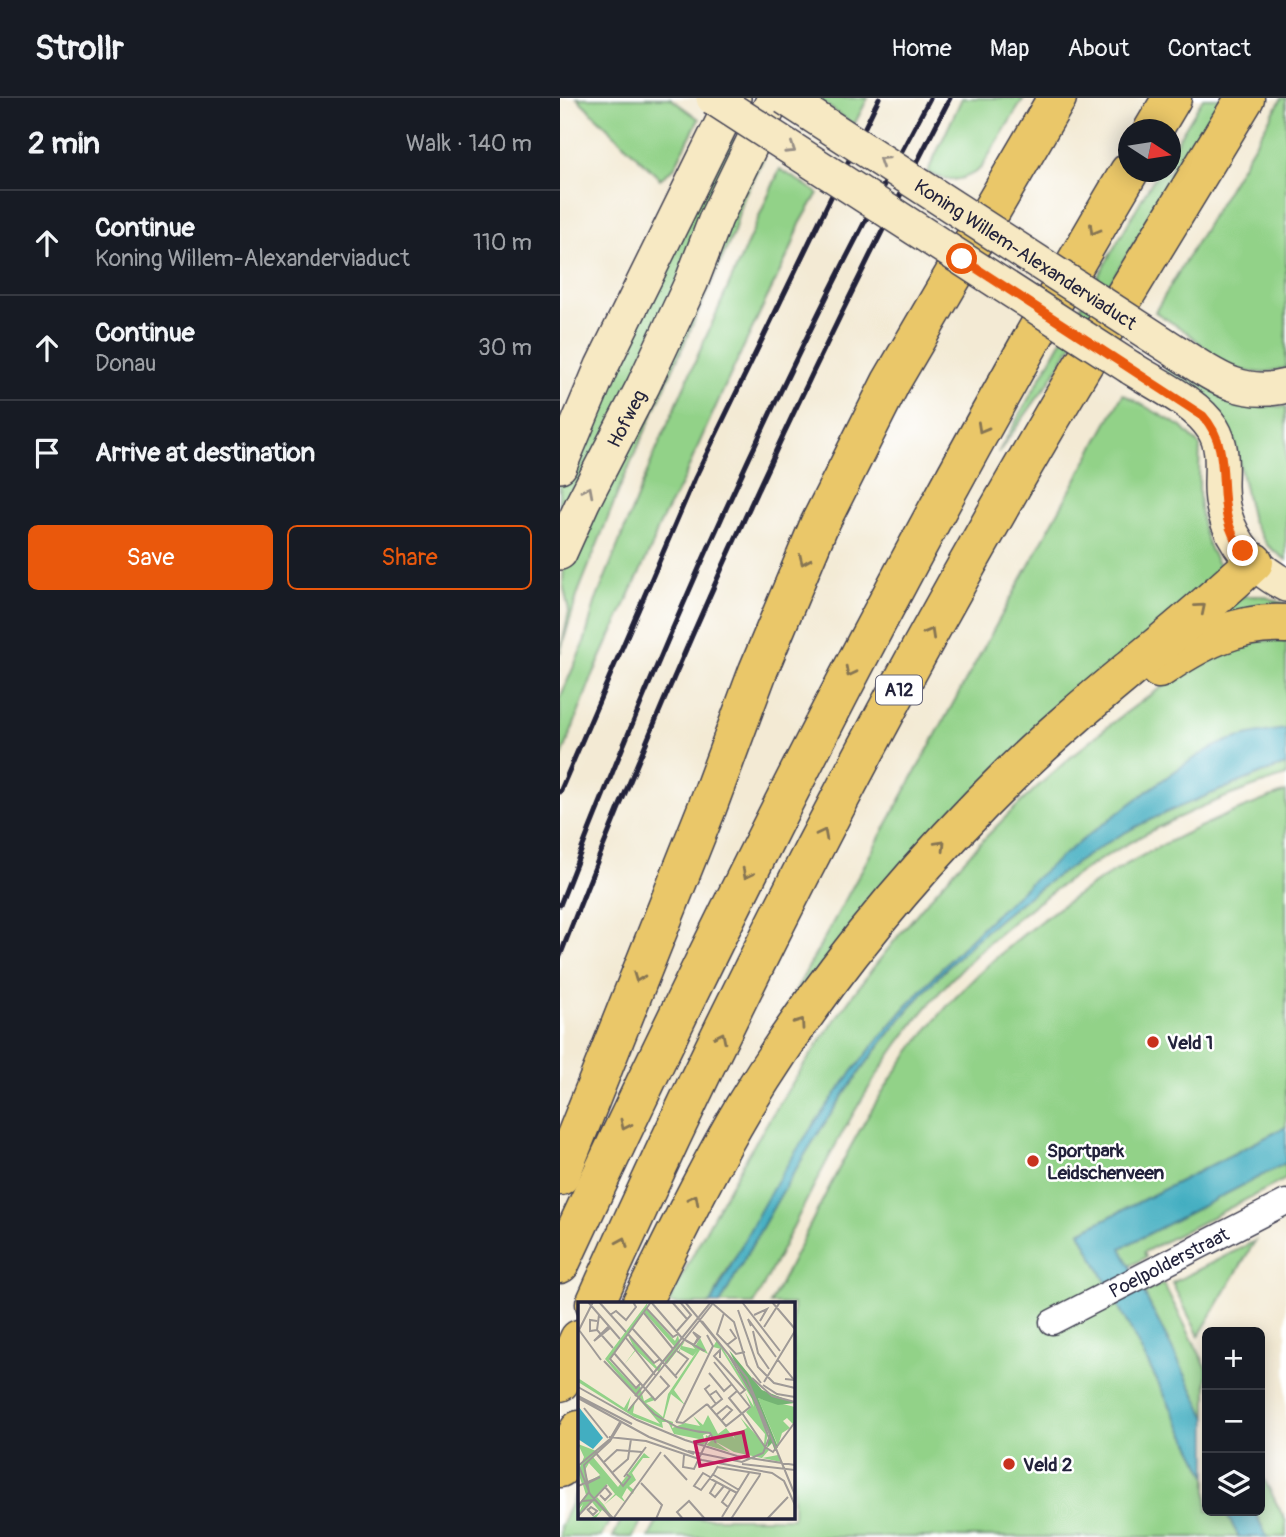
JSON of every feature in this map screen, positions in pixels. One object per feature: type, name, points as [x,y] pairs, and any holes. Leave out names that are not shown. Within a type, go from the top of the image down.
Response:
[{"type":"highway","points":[[560,1176],[707,808],[758,671],[832,498],[891,382],[1057,98]]},
{"type":"highway","points":[[1160,119],[1172,98]]},
{"type":"highway","name":"A12","points":[[596,1302],[747,985],[909,671],[1048,423],[1245,98]]},
{"type":"highway","name":"A12","points":[[560,1264],[721,924],[865,644],[1023,354],[1123,182]]},
{"type":"highway","points":[[642,1302],[743,1110],[830,980],[870,927],[943,842],[1062,727],[1254,562]]},
{"type":"highway","points":[[1062,727],[1103,709],[1201,642],[1247,626],[1286,624]]},
{"type":"highway","points":[[560,1382],[578,1341]]},
{"type":"highway","points":[[560,1468],[578,1432]]},
{"type":"main road","name":"Koning Willem-Alexanderviaduct","points":[[713,98],[1157,385],[1209,423],[1219,440],[1222,497],[1227,520],[1236,541],[1254,562],[1286,585]]},
{"type":"main road","points":[[560,466],[596,378],[734,98]]},
{"type":"main road","name":"Hofweg","points":[[560,553],[691,283],[716,218],[775,98]]},
{"type":"main road","name":"Koning Willem-Alexanderviaduct","points":[[785,98],[1232,386],[1251,390],[1280,387]]},
{"type":"street","name":"Poelpolderstraat","points":[[1052,1322],[1286,1202]]},
{"type":"green space","points":[[577,98],[670,98],[699,119],[674,168],[660,179]]},
{"type":"green space","points":[[816,98],[868,98],[854,125]]},
{"type":"green space","points":[[962,98],[1024,98],[981,168],[955,180],[927,173]]},
{"type":"green space","points":[[1203,98],[1224,98],[1181,168],[1181,134]]},
{"type":"green space","points":[[1282,98],[1286,98],[1286,368],[1262,373],[1242,371],[1216,358],[1188,333],[1155,312]]},
{"type":"green space","points":[[727,135],[741,144],[560,535],[560,479]]},
{"type":"green space","points":[[758,155],[764,158],[742,200],[734,232],[621,485],[578,593],[560,653],[569,611],[563,584],[564,562]]},
{"type":"green space","points":[[780,169],[818,193],[800,224],[791,249],[659,527],[592,677],[560,762],[560,698],[584,643],[595,603],[654,455]]},
{"type":"green space","points":[[1152,182],[1172,182],[1049,382],[998,453]]},
{"type":"green space","points":[[1167,367],[1243,403],[1286,407],[1286,560],[1267,545],[1252,521],[1234,440],[1163,373]]},
{"type":"green space","points":[[1123,394],[1182,427],[1200,446],[1199,497],[1204,531],[1209,547],[1227,575],[770,1037]]},
{"type":"green space","points":[[1244,596],[1263,596],[1286,604],[1286,615],[1185,632]]},
{"type":"green space","points":[[1286,640],[1286,729],[1244,739],[1185,768],[1073,847],[1018,894],[914,997],[867,1053],[823,1112],[784,1172],[728,1269],[714,1302],[669,1302],[709,1224],[802,1069],[853,994],[909,923],[969,855],[1033,791],[1101,732],[1185,673],[1237,645],[1254,641]]},
{"type":"green space","points":[[1286,765],[1286,776],[1230,795],[1175,819],[1122,847],[1070,879],[976,954],[935,997],[877,1075],[822,1171],[755,1302],[721,1302],[778,1199],[843,1096],[878,1047],[958,957],[1028,897],[1124,833],[1183,805]]},
{"type":"green space","name":"Sportpark Leidschenveen","points":[[1286,792],[1286,1127],[1080,1232],[1202,1467],[1202,1516],[1228,1516],[1239,1537],[649,1537],[658,1520],[794,1520],[794,1302],[771,1302],[857,1135],[918,1041],[955,998],[995,958],[1038,922],[1084,890],[1182,835]]},
{"type":"green space","points":[[1286,1163],[1286,1179],[1144,1252],[1146,1257],[1130,1266],[1121,1248]]},
{"type":"green space","points":[[1255,1241],[1199,1336],[1172,1283]]},
{"type":"green space","points":[[1163,1283],[1202,1358],[1202,1408],[1144,1293]]},
{"type":"green space","points":[[1265,1481],[1286,1522],[1286,1537],[1267,1537],[1256,1516],[1265,1516]]},
{"type":"green space","points":[[578,1489],[578,1520],[610,1520],[601,1537],[560,1537],[560,1527]]},
{"type":"green space","points":[[621,1520],[642,1520],[633,1537],[613,1537]]},
{"type":"water","points":[[1286,729],[1286,765],[1183,805],[1124,833],[1028,897],[958,957],[878,1047],[843,1096],[778,1199],[721,1302],[712,1302],[769,1195],[803,1140],[883,1034],[975,934],[1024,888],[1075,846],[1178,769],[1221,744]]},
{"type":"water","points":[[1286,1127],[1286,1163],[1121,1248],[1202,1408],[1202,1467],[1080,1232]]},
{"type":"water","points":[[1228,1516],[1256,1516],[1267,1537],[1239,1537]]},
{"type":"railway","points":[[560,792],[695,478],[879,98]]},
{"type":"railway","points":[[560,905],[643,699],[732,496],[828,295],[930,98]]},
{"type":"railway","points":[[560,956],[648,738],[743,522],[844,309],[950,98]]},
{"type":"place","name":"Veld 1","points":[[1153,1042]]},
{"type":"place","name":"Sportpark Leidschenveen","points":[[1033,1161]]},
{"type":"place","name":"Veld 2","points":[[1009,1464]]},
{"type":"route","points":[[962,259],[1203,416],[1219,440],[1223,503],[1233,536],[1243,551]]}]
